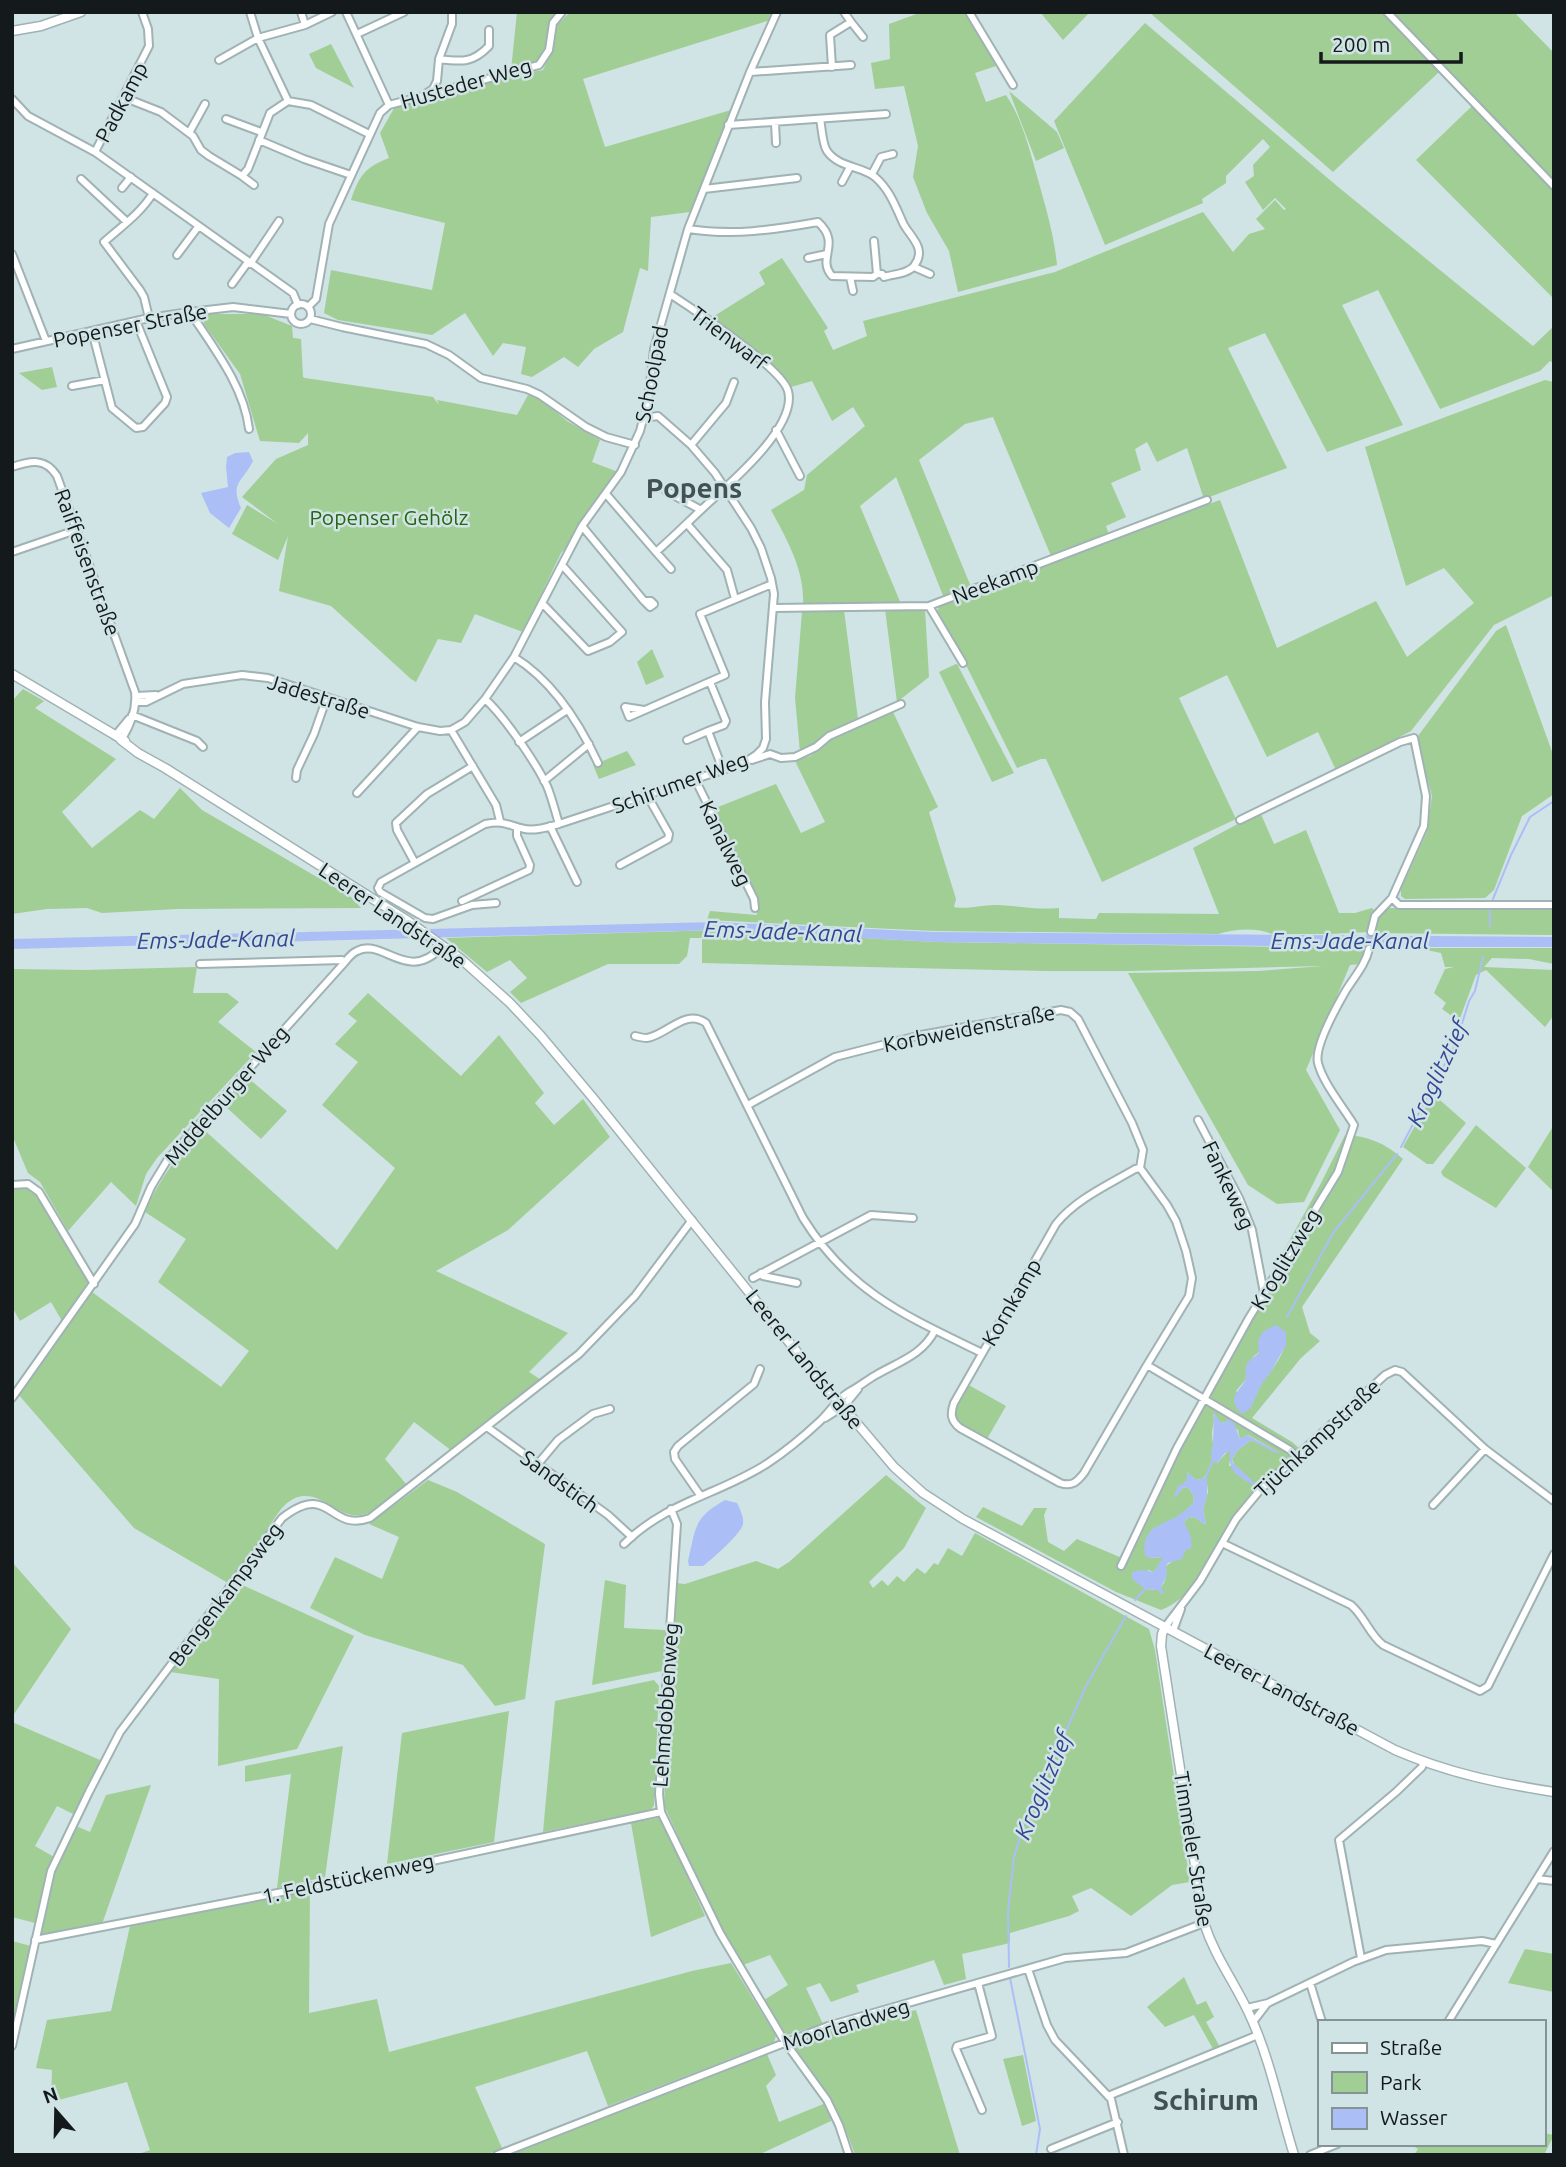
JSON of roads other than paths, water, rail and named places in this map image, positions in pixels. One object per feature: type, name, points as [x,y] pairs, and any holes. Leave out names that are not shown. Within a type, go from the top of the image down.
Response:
[{"type":"main road","points":[[12,32],[41,26],[81,12]]},
{"type":"main road","name":"Leerer Landstraße","points":[[12,674],[408,921],[479,974],[541,1036],[894,1467],[931,1499],[1395,1750],[1473,1778],[1554,1792]]},
{"type":"main road","name":"Timmeler Straße","points":[[1169,1629],[1161,1639],[1204,1923],[1220,1963],[1253,2022],[1294,2155]]},
{"type":"street","name":"Padkamp","points":[[94,152],[149,46],[148,29],[142,12]]},
{"type":"street","points":[[250,12],[258,38],[288,101]]},
{"type":"street","points":[[301,12],[305,25]]},
{"type":"street","points":[[219,60],[258,38],[305,25],[332,12]]},
{"type":"street","points":[[346,12],[389,105]]},
{"type":"street","points":[[357,34],[404,12]]},
{"type":"street","points":[[423,96],[433,89],[437,81],[439,59],[452,24],[452,12]]},
{"type":"street","name":"Husteder Weg","points":[[309,307],[316,299],[329,223],[380,113],[389,105],[539,65],[549,50],[553,23],[562,12]]},
{"type":"street","name":"Schoolpad","points":[[451,730],[465,722],[485,699],[514,657],[582,526],[621,472],[635,445],[648,400],[652,362],[688,229],[728,125],[777,12]]},
{"type":"street","points":[[844,12],[863,37]]},
{"type":"street","points":[[970,12],[1013,85]]},
{"type":"street","points":[[1387,12],[1554,186]]},
{"type":"street","points":[[832,66],[830,35],[851,22]]},
{"type":"street","points":[[439,59],[458,62],[478,57],[489,46],[489,30]]},
{"type":"street","points":[[750,72],[851,65]]},
{"type":"street","points":[[124,97],[160,112],[189,133],[209,156],[254,185]]},
{"type":"street","points":[[12,99],[28,116],[94,152],[153,192],[293,293],[298,305]]},
{"type":"street","points":[[242,176],[248,169],[270,113],[288,101],[311,105],[369,134]]},
{"type":"street","points":[[189,133],[205,104]]},
{"type":"street","points":[[12,113],[18,106]]},
{"type":"street","points":[[728,125],[886,114]]},
{"type":"street","points":[[226,119],[261,132]]},
{"type":"street","points":[[688,229],[718,234],[766,231],[818,222],[829,237],[827,266],[832,276],[878,276],[904,273],[914,267],[919,253],[915,238],[904,227],[888,191],[872,174],[850,167],[826,150],[820,119]]},
{"type":"street","points":[[775,122],[776,143]]},
{"type":"street","points":[[259,140],[351,175]]},
{"type":"street","points":[[872,174],[881,157],[893,154]]},
{"type":"street","points":[[842,182],[850,167]]},
{"type":"street","points":[[122,188],[131,177]]},
{"type":"street","points":[[704,189],[797,178]]},
{"type":"street","points":[[81,179],[127,222]]},
{"type":"street","points":[[149,318],[140,290],[104,242],[145,206],[153,192]]},
{"type":"street","points":[[232,284],[279,220]]},
{"type":"street","points":[[177,255],[198,227]]},
{"type":"street","points":[[874,241],[878,276]]},
{"type":"street","points":[[12,254],[46,341]]},
{"type":"street","points":[[808,258],[827,254]]},
{"type":"street","points":[[914,267],[930,274]]},
{"type":"street","points":[[850,277],[853,291]]},
{"type":"street","name":"Trienwarf","points":[[656,552],[688,525],[761,453],[785,416],[789,404],[788,391],[782,379],[770,366],[670,294]]},
{"type":"street","points":[[304,304],[309,307],[310,318],[305,323],[299,324],[293,320],[293,308],[304,304]]},
{"type":"street","name":"Popenser Straße","points":[[12,349],[149,318],[190,312],[233,307],[291,314]]},
{"type":"street","points":[[190,312],[229,373],[247,417],[249,429]]},
{"type":"street","points":[[310,318],[329,325],[426,344],[449,355],[481,378],[534,392],[606,438],[635,445]]},
{"type":"street","points":[[92,331],[112,408],[136,428],[143,427],[165,403],[167,397],[136,321]]},
{"type":"street","points":[[72,386],[105,380]]},
{"type":"street","points":[[691,445],[726,403],[734,382]]},
{"type":"street","name":"Schirumer Weg","points":[[500,821],[535,830],[559,824],[744,763],[763,748],[766,738],[765,702],[773,608],[772,583],[761,548],[726,489],[691,445],[658,416],[648,400]]},
{"type":"street","points":[[644,418],[658,416]]},
{"type":"street","points":[[776,430],[800,476]]},
{"type":"street","name":"Raiffeisenstraße","points":[[12,467],[33,460],[43,462],[57,476],[136,699]]},
{"type":"street","points":[[666,491],[701,510]]},
{"type":"street","points":[[606,494],[670,569]]},
{"type":"street","name":"Neekamp","points":[[773,608],[929,606],[1207,500]]},
{"type":"street","points":[[688,525],[727,570],[735,599]]},
{"type":"street","points":[[582,526],[645,601]]},
{"type":"street","points":[[12,552],[76,530]]},
{"type":"street","points":[[542,603],[588,651],[610,642],[622,632],[562,565]]},
{"type":"street","points":[[643,710],[725,675],[700,614],[772,583]]},
{"type":"street","points":[[929,606],[963,663]]},
{"type":"street","points":[[514,657],[529,666],[547,683],[589,744],[598,763]]},
{"type":"street","name":"Jadestraße","points":[[136,699],[158,695],[183,684],[242,675],[268,678],[418,727],[451,730]]},
{"type":"street","points":[[687,740],[724,725],[726,721],[710,682]]},
{"type":"street","points":[[296,778],[327,697]]},
{"type":"street","points":[[118,738],[129,727],[136,699]]},
{"type":"street","points":[[485,699],[497,710],[544,781],[559,824]]},
{"type":"street","points":[[744,763],[770,754],[781,758],[796,758],[829,736],[901,704]]},
{"type":"street","points":[[519,742],[567,710]]},
{"type":"street","points":[[132,717],[197,741],[202,747]]},
{"type":"street","points":[[357,793],[418,727]]},
{"type":"street","points":[[451,730],[496,805],[500,821],[485,824],[379,884],[378,888],[380,892],[425,918],[433,919],[472,905],[496,903]]},
{"type":"street","points":[[708,731],[723,770]]},
{"type":"street","points":[[766,738],[770,754]]},
{"type":"street","points":[[1240,820],[1400,742],[1414,738],[1426,796],[1424,826],[1392,898],[1375,916],[1371,932]]},
{"type":"street","points":[[544,781],[589,744]]},
{"type":"street","points":[[415,863],[397,830],[396,823],[427,794],[472,766]]},
{"type":"street","name":"Kanalweg","points":[[695,779],[754,899],[755,908]]},
{"type":"street","points":[[620,865],[668,839],[669,834],[647,795]]},
{"type":"street","points":[[550,826],[578,882]]},
{"type":"street","points":[[462,901],[529,870],[530,865],[517,836],[517,827]]},
{"type":"street","points":[[1392,898],[1396,904],[1402,905],[1554,905]]},
{"type":"street","name":"Middelburger Weg","points":[[12,1398],[135,1224],[151,1187],[168,1159],[345,962],[357,951],[368,948],[403,961],[415,961],[436,953],[442,945]]},
{"type":"street","name":"Kroglitzweg","points":[[1121,1566],[1177,1448],[1264,1293],[1338,1172],[1354,1125],[1328,1083],[1318,1063],[1318,1056],[1345,992],[1363,966],[1369,949]]},
{"type":"street","points":[[200,964],[345,962]]},
{"type":"street","name":"Korbweidenstraße","points":[[748,1105],[835,1057],[850,1052],[921,1035],[1061,1010],[1070,1012],[1078,1019],[1123,1105],[1143,1150],[1140,1168]]},
{"type":"street","points":[[635,1036],[647,1038],[686,1020],[701,1019],[711,1031],[803,1218],[834,1261],[864,1288],[892,1307],[982,1353]]},
{"type":"street","name":"Fankeweg","points":[[1198,1120],[1239,1198],[1252,1230],[1264,1293]]},
{"type":"street","name":"Kornkamp","points":[[1140,1168],[1176,1221],[1192,1278],[1189,1296],[1076,1483],[1066,1485],[953,1422],[952,1408],[982,1353],[1056,1224],[1085,1199],[1140,1168]]},
{"type":"street","points":[[12,1185],[28,1184],[39,1192],[94,1284]]},
{"type":"street","points":[[752,1278],[871,1215],[912,1218]]},
{"type":"street","name":"Bengenkampsweg","points":[[12,2046],[51,1871],[120,1732],[282,1518],[297,1507],[310,1503],[328,1508],[338,1517],[351,1522],[370,1518],[570,1362],[650,1278],[692,1220]]},
{"type":"street","points":[[761,1273],[763,1276],[797,1283]]},
{"type":"street","points":[[624,1544],[671,1509],[765,1465],[783,1453],[859,1387],[913,1355],[930,1340],[935,1330]]},
{"type":"street","points":[[1147,1365],[1290,1450],[1297,1457]]},
{"type":"street","points":[[700,1495],[679,1466],[674,1452],[754,1384],[760,1369]]},
{"type":"street","name":"Tjüchkampstraße","points":[[1169,1629],[1245,1506],[1385,1375],[1395,1370],[1402,1372],[1485,1449],[1554,1501]]},
{"type":"street","points":[[537,1465],[558,1440],[584,1420],[610,1409]]},
{"type":"street","name":"Sandstich","points":[[487,1427],[608,1515],[632,1537]]},
{"type":"street","points":[[1433,1505],[1485,1449]]},
{"type":"street","name":"Lehmdobbenweg","points":[[671,1509],[677,1524],[659,1794],[661,1812],[720,1933],[785,2042],[828,2100],[849,2155]]},
{"type":"street","points":[[1222,1543],[1351,1605],[1362,1616],[1371,1634],[1383,1645],[1480,1691],[1488,1686],[1554,1554]]},
{"type":"street","points":[[1361,1958],[1339,1840],[1403,1786],[1422,1767],[1423,1762]]},
{"type":"street","name":"1. Feldstückenweg","points":[[35,1940],[339,1881],[661,1812]]},
{"type":"street","points":[[1449,2020],[1554,1852]]},
{"type":"street","points":[[1536,1879],[1554,1881]]},
{"type":"street","name":"Moorlandweg","points":[[496,2155],[828,2026],[1065,1958],[1126,1953],[1204,1923]]},
{"type":"street","points":[[1247,2008],[1268,2003],[1361,1958],[1386,1950],[1482,1941],[1496,1944]]},
{"type":"street","points":[[1028,1969],[1047,2025],[1055,2040],[1111,2099],[1124,2155]]},
{"type":"street","points":[[978,1983],[992,2036],[957,2046],[956,2049],[982,2110]]},
{"type":"street","points":[[1310,1983],[1321,2020]]},
{"type":"street","points":[[1253,2022],[1268,2003]]},
{"type":"street","points":[[1108,2095],[1258,2035]]},
{"type":"street","points":[[1051,2149],[1118,2123]]},
{"type":"street","points":[[1310,2155],[1332,2146]]},
{"type":"water","points":[[249,452],[253,461],[237,488],[241,508],[229,528],[210,513],[201,493],[228,487],[227,457],[235,453]]},
{"type":"water","name":"Ems-Jade-Kanal","points":[[716,922],[934,932],[1554,937],[1554,947],[936,942],[719,930],[12,949],[12,939]]},
{"type":"water","points":[[1276,1325],[1286,1332],[1286,1345],[1261,1385],[1251,1407],[1241,1413],[1234,1399],[1246,1379],[1247,1366],[1259,1353],[1261,1335]]},
{"type":"water","points":[[1214,1412],[1221,1423],[1227,1419],[1234,1423],[1240,1439],[1247,1435],[1280,1453],[1251,1440],[1237,1451],[1232,1459],[1233,1463],[1256,1484],[1255,1486],[1232,1468],[1230,1451],[1217,1463],[1212,1462]]},
{"type":"water","points":[[1187,1472],[1196,1480],[1207,1474],[1207,1497],[1203,1510],[1206,1523],[1189,1517],[1184,1522],[1191,1539],[1190,1550],[1186,1549],[1182,1559],[1166,1566],[1167,1575],[1161,1587],[1164,1593],[1162,1594],[1157,1590],[1145,1589],[1132,1579],[1132,1572],[1154,1572],[1163,1557],[1145,1556],[1147,1535],[1155,1527],[1177,1517],[1193,1504],[1194,1495],[1187,1487],[1174,1497],[1178,1486],[1187,1479]]},
{"type":"water","points":[[725,1500],[737,1503],[743,1519],[741,1528],[726,1546],[703,1566],[689,1566],[695,1532],[701,1519]]},
{"type":"waterway","points":[[1493,899],[1530,817],[1554,801]]},
{"type":"waterway","points":[[1490,909],[1490,926]]},
{"type":"waterway","name":"Kroglitztief","points":[[1401,1147],[1456,1043],[1469,1001],[1475,991],[1483,957]]},
{"type":"waterway","name":"Kroglitztief","points":[[1287,1317],[1333,1233],[1397,1154]]},
{"type":"waterway","name":"Kroglitztief","points":[[1207,1474],[1213,1460]]},
{"type":"waterway","name":"Kroglitztief","points":[[1135,1600],[1145,1589]]},
{"type":"waterway","name":"Kroglitztief","points":[[1009,1967],[1008,1912],[1014,1857],[1024,1825],[1086,1686],[1126,1616]]},
{"type":"waterway","name":"Kroglitztief","points":[[1010,1978],[1040,2129],[1036,2155]]},
{"type":"district","name":"Popens","points":[[694,487]]},
{"type":"district","name":"Schirum","points":[[1206,2099]]},
{"type":"park label","name":"Popenser Gehölz","points":[[389,517]]}]
